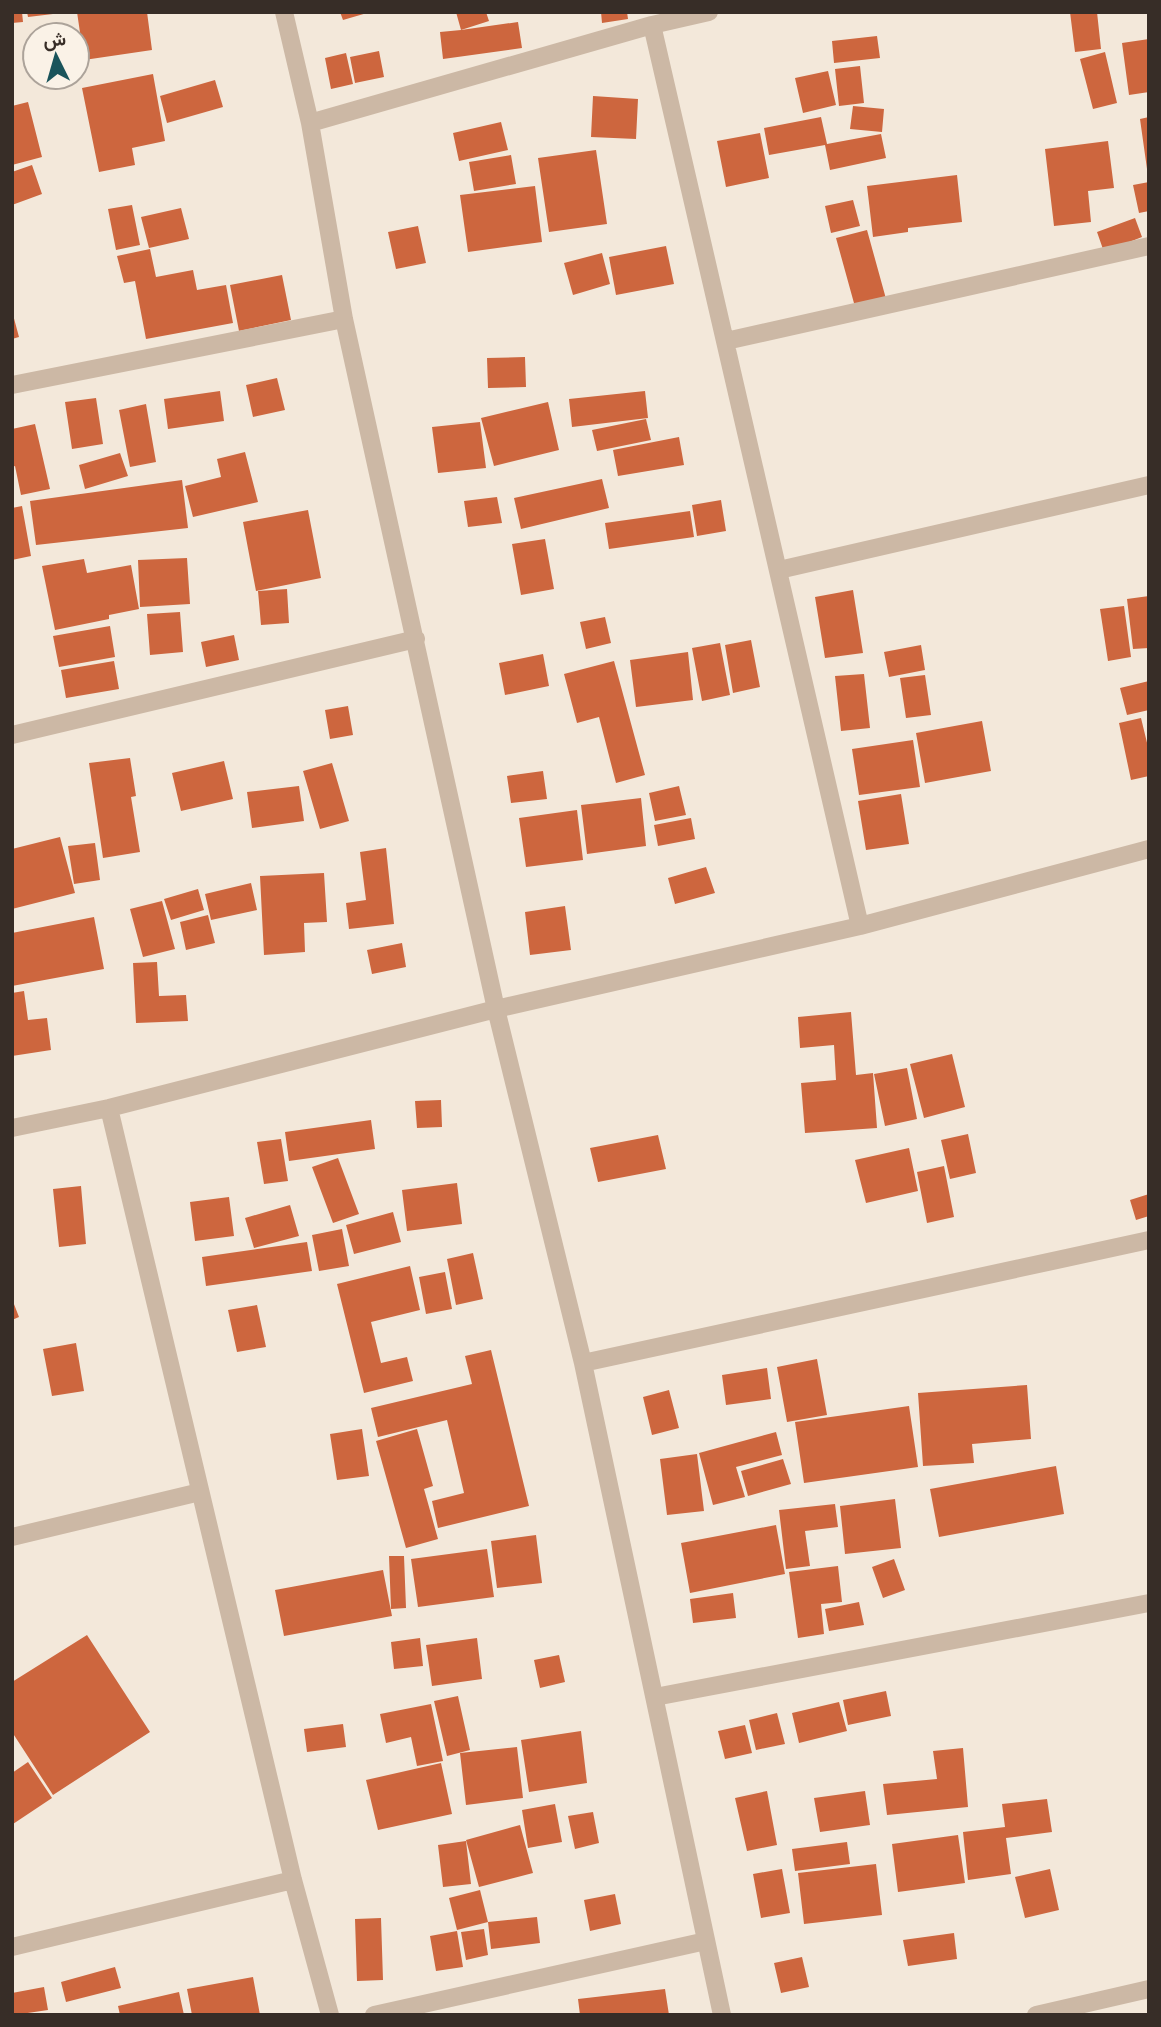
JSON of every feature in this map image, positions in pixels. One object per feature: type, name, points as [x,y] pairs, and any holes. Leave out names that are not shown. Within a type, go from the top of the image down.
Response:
[{"type":"street","points":[[284,12],[310,123],[344,319],[496,1009],[583,1363],[722,2015]]},
{"type":"street","points":[[310,123],[652,25],[709,12]]},
{"type":"street","points":[[652,25],[860,926]]},
{"type":"street","points":[[726,341],[1149,246]]},
{"type":"street","points":[[12,385],[344,319]]},
{"type":"street","points":[[779,570],[1149,485]]},
{"type":"street","points":[[12,735],[416,639]]},
{"type":"street","points":[[12,1128],[109,1108],[496,1009],[860,926],[1149,849]]},
{"type":"street","points":[[109,1108],[293,1880],[330,2015]]},
{"type":"street","points":[[583,1363],[1149,1240]]},
{"type":"street","points":[[12,1536],[200,1492]]},
{"type":"street","points":[[655,1697],[1149,1603]]},
{"type":"street","points":[[12,1947],[293,1880]]},
{"type":"street","points":[[374,2015],[706,1941]]},
{"type":"street","points":[[1037,2015],[1149,1989]]},
{"type":"building","points":[[12,12],[22,12],[23,21],[12,23]]},
{"type":"building","points":[[27,12],[52,12],[53,14],[28,17]]},
{"type":"building","points":[[77,12],[147,12],[152,50],[91,59],[91,21],[78,21]]},
{"type":"building","points":[[340,12],[367,12],[367,13],[343,20]]},
{"type":"building","points":[[456,12],[486,12],[489,21],[461,30]]},
{"type":"building","points":[[601,12],[627,12],[628,19],[602,23]]},
{"type":"building","points":[[1070,12],[1097,12],[1101,49],[1075,52]]},
{"type":"building","points":[[518,22],[522,48],[443,59],[440,32]]},
{"type":"building","points":[[877,36],[880,58],[834,63],[832,41]]},
{"type":"building","points":[[1149,39],[1149,92],[1129,95],[1122,43]]},
{"type":"building","points":[[379,51],[384,77],[355,83],[350,57]]},
{"type":"building","points":[[1105,52],[1117,103],[1093,109],[1080,59]]},
{"type":"building","points":[[346,53],[353,84],[331,89],[325,58]]},
{"type":"building","points":[[860,66],[864,103],[839,106],[835,69]]},
{"type":"building","points":[[828,71],[836,105],[803,113],[795,78]]},
{"type":"building","points":[[153,74],[165,141],[132,148],[135,165],[99,172],[83,91],[91,91],[91,86]]},
{"type":"building","points":[[215,80],[223,107],[167,123],[160,96]]},
{"type":"building","points":[[593,96],[638,99],[636,139],[591,137]]},
{"type":"building","points":[[28,102],[42,157],[12,165],[12,106]]},
{"type":"building","points":[[853,106],[884,109],[882,132],[850,129]]},
{"type":"building","points":[[821,117],[827,144],[881,134],[886,158],[830,170],[825,145],[769,155],[764,128]]},
{"type":"building","points":[[1149,117],[1149,169],[1147,169],[1140,119]]},
{"type":"building","points":[[501,122],[508,150],[459,161],[453,133]]},
{"type":"building","points":[[760,133],[769,178],[726,187],[717,141]]},
{"type":"building","points":[[1108,141],[1114,188],[1088,191],[1091,222],[1054,226],[1045,149]]},
{"type":"building","points":[[596,150],[607,224],[549,232],[538,158]]},
{"type":"building","points":[[511,155],[516,184],[474,191],[469,162]]},
{"type":"building","points":[[32,165],[42,194],[12,205],[12,172]]},
{"type":"building","points":[[957,175],[962,222],[908,228],[908,232],[873,237],[867,186]]},
{"type":"building","points":[[1149,182],[1149,211],[1139,213],[1133,185]]},
{"type":"building","points":[[535,186],[542,242],[468,252],[460,195]]},
{"type":"building","points":[[853,200],[860,226],[831,233],[825,206]]},
{"type":"building","points":[[132,205],[140,245],[116,250],[108,209]]},
{"type":"building","points":[[181,208],[189,239],[149,248],[141,217]]},
{"type":"building","points":[[1135,218],[1142,237],[1104,252],[1097,232]]},
{"type":"building","points":[[418,226],[426,263],[396,269],[388,232]]},
{"type":"building","points":[[867,230],[888,306],[857,314],[836,238]]},
{"type":"building","points":[[666,246],[674,284],[616,295],[609,257]]},
{"type":"building","points":[[150,249],[156,277],[193,270],[197,290],[226,285],[233,323],[146,339],[135,281],[124,283],[117,256]]},
{"type":"building","points":[[602,253],[610,284],[573,295],[564,263]]},
{"type":"building","points":[[282,275],[291,320],[239,331],[230,285]]},
{"type":"building","points":[[12,311],[19,337],[12,339]]},
{"type":"building","points":[[525,357],[526,387],[488,388],[487,358]]},
{"type":"building","points":[[277,378],[285,410],[253,417],[246,385]]},
{"type":"building","points":[[220,391],[224,421],[168,429],[164,399]]},
{"type":"building","points":[[645,391],[648,418],[572,427],[569,399]]},
{"type":"building","points":[[96,398],[103,444],[72,449],[65,402]]},
{"type":"building","points":[[548,402],[559,450],[494,466],[481,418]]},
{"type":"building","points":[[146,404],[156,462],[130,467],[119,410]]},
{"type":"building","points":[[646,419],[651,440],[597,451],[592,430]]},
{"type":"building","points":[[480,422],[486,468],[438,473],[432,427]]},
{"type":"building","points":[[35,424],[50,489],[21,495],[15,466],[12,467],[12,429]]},
{"type":"building","points":[[679,437],[684,465],[618,476],[613,450]]},
{"type":"building","points":[[245,452],[258,502],[193,517],[185,486],[221,477],[217,459]]},
{"type":"building","points":[[120,453],[128,476],[85,489],[79,465]]},
{"type":"building","points":[[602,479],[609,508],[521,529],[514,498]]},
{"type":"building","points":[[182,480],[188,528],[36,545],[30,501]]},
{"type":"building","points":[[497,497],[502,523],[468,527],[464,501]]},
{"type":"building","points":[[721,500],[726,531],[697,536],[692,505]]},
{"type":"building","points":[[22,506],[31,556],[12,560],[12,508]]},
{"type":"building","points":[[308,510],[321,578],[256,591],[243,522]]},
{"type":"building","points":[[690,511],[694,537],[609,549],[605,523]]},
{"type":"building","points":[[545,539],[554,589],[521,595],[512,544]]},
{"type":"building","points":[[187,558],[190,604],[140,607],[138,560]]},
{"type":"building","points":[[84,559],[87,573],[131,565],[139,609],[109,615],[109,619],[55,630],[42,566]]},
{"type":"building","points":[[287,589],[289,623],[261,625],[258,591]]},
{"type":"building","points":[[853,590],[863,653],[825,658],[815,597]]},
{"type":"building","points":[[1149,596],[1149,648],[1133,649],[1127,599]]},
{"type":"building","points":[[1124,606],[1131,657],[1108,661],[1100,609]]},
{"type":"building","points":[[180,612],[183,652],[150,655],[147,614]]},
{"type":"building","points":[[605,617],[611,643],[586,649],[580,622]]},
{"type":"building","points":[[110,626],[115,657],[59,667],[53,636]]},
{"type":"building","points":[[234,635],[239,660],[206,667],[201,642]]},
{"type":"building","points":[[751,640],[760,687],[733,693],[725,645]]},
{"type":"building","points":[[720,643],[730,695],[702,701],[692,648]]},
{"type":"building","points":[[921,645],[925,670],[889,677],[884,652]]},
{"type":"building","points":[[688,652],[693,700],[636,707],[630,660]]},
{"type":"building","points":[[543,654],[549,686],[505,695],[499,663]]},
{"type":"building","points":[[114,661],[119,689],[66,698],[61,670]]},
{"type":"building","points":[[614,661],[645,775],[616,783],[599,717],[577,723],[564,674]]},
{"type":"building","points":[[864,674],[870,728],[841,731],[835,676]]},
{"type":"building","points":[[925,675],[931,715],[906,718],[900,678]]},
{"type":"building","points":[[1149,681],[1149,710],[1127,715],[1120,688]]},
{"type":"building","points":[[348,706],[353,735],[330,739],[325,710]]},
{"type":"building","points":[[1141,718],[1149,751],[1149,776],[1131,780],[1119,723]]},
{"type":"building","points":[[982,721],[991,771],[925,783],[916,733]]},
{"type":"building","points":[[913,740],[920,787],[859,795],[852,749]]},
{"type":"building","points":[[130,758],[136,796],[131,797],[140,852],[103,858],[89,763]]},
{"type":"building","points":[[224,761],[233,799],[181,811],[172,773]]},
{"type":"building","points":[[332,763],[349,821],[320,829],[303,771]]},
{"type":"building","points":[[543,771],[547,799],[511,803],[507,776]]},
{"type":"building","points":[[299,786],[304,821],[252,828],[247,792]]},
{"type":"building","points":[[679,786],[686,815],[655,821],[649,793]]},
{"type":"building","points":[[901,794],[909,844],[866,850],[858,801]]},
{"type":"building","points":[[641,798],[646,846],[587,854],[581,805]]},
{"type":"building","points":[[577,810],[583,860],[526,867],[519,818]]},
{"type":"building","points":[[691,818],[695,839],[658,846],[654,825]]},
{"type":"building","points":[[60,837],[75,893],[12,909],[12,849]]},
{"type":"building","points":[[95,843],[100,880],[74,884],[68,846]]},
{"type":"building","points":[[386,848],[394,924],[349,929],[346,903],[366,900],[360,852]]},
{"type":"building","points":[[706,867],[715,893],[675,904],[668,878]]},
{"type":"building","points":[[324,873],[327,922],[304,923],[305,952],[264,955],[260,876]]},
{"type":"building","points":[[251,883],[257,910],[211,920],[205,894]]},
{"type":"building","points":[[198,889],[204,910],[171,920],[164,899]]},
{"type":"building","points":[[162,901],[175,949],[143,957],[130,909]]},
{"type":"building","points":[[565,906],[571,950],[530,955],[525,912]]},
{"type":"building","points":[[208,915],[215,943],[186,950],[180,922]]},
{"type":"building","points":[[94,917],[104,969],[12,986],[12,933]]},
{"type":"building","points":[[402,943],[406,967],[372,974],[367,950]]},
{"type":"building","points":[[157,962],[159,996],[186,995],[188,1021],[136,1023],[133,963]]},
{"type":"building","points":[[24,991],[28,1020],[47,1018],[51,1050],[12,1056],[12,993]]},
{"type":"building","points":[[851,1012],[856,1075],[873,1073],[877,1128],[805,1133],[801,1083],[836,1080],[834,1045],[800,1048],[798,1017]]},
{"type":"building","points":[[952,1054],[965,1107],[924,1118],[910,1064]]},
{"type":"building","points":[[907,1068],[917,1119],[885,1126],[874,1074]]},
{"type":"building","points":[[441,1100],[442,1127],[417,1128],[415,1101]]},
{"type":"building","points":[[371,1120],[375,1149],[289,1161],[285,1132]]},
{"type":"building","points":[[968,1134],[976,1173],[950,1179],[941,1140]]},
{"type":"building","points":[[658,1135],[666,1169],[598,1182],[590,1148]]},
{"type":"building","points":[[281,1139],[288,1181],[264,1184],[257,1142]]},
{"type":"building","points":[[909,1148],[918,1191],[866,1203],[855,1160]]},
{"type":"building","points":[[338,1158],[359,1214],[333,1223],[312,1167]]},
{"type":"building","points":[[944,1166],[954,1217],[927,1223],[917,1172]]},
{"type":"building","points":[[457,1183],[462,1224],[407,1231],[402,1190]]},
{"type":"building","points":[[81,1186],[86,1244],[59,1247],[53,1189]]},
{"type":"building","points":[[1149,1194],[1149,1216],[1136,1220],[1130,1200]]},
{"type":"building","points":[[229,1197],[234,1236],[195,1241],[190,1202]]},
{"type":"building","points":[[290,1205],[299,1236],[254,1248],[245,1218]]},
{"type":"building","points":[[393,1212],[401,1242],[354,1254],[346,1225]]},
{"type":"building","points":[[342,1229],[349,1266],[319,1271],[312,1235]]},
{"type":"building","points":[[307,1242],[312,1271],[206,1286],[202,1257]]},
{"type":"building","points":[[473,1253],[483,1299],[456,1305],[447,1259]]},
{"type":"building","points":[[410,1266],[420,1310],[371,1322],[381,1363],[407,1357],[413,1381],[364,1393],[337,1284]]},
{"type":"building","points":[[445,1272],[452,1309],[426,1314],[419,1277]]},
{"type":"building","points":[[12,1299],[19,1317],[12,1320]]},
{"type":"building","points":[[257,1305],[266,1347],[237,1352],[228,1310]]},
{"type":"building","points":[[76,1343],[84,1391],[52,1396],[43,1349]]},
{"type":"building","points":[[491,1350],[529,1506],[438,1528],[432,1501],[464,1493],[447,1420],[378,1437],[371,1408],[472,1384],[465,1356]]},
{"type":"building","points":[[817,1359],[827,1415],[787,1422],[777,1367]]},
{"type":"building","points":[[767,1368],[771,1399],[726,1405],[722,1375]]},
{"type":"building","points":[[1027,1385],[1031,1439],[972,1444],[974,1463],[923,1466],[918,1393]]},
{"type":"building","points":[[669,1390],[679,1428],[652,1435],[643,1397]]},
{"type":"building","points":[[909,1406],[918,1467],[804,1483],[795,1422]]},
{"type":"building","points":[[362,1429],[369,1476],[337,1480],[330,1434]]},
{"type":"building","points":[[417,1429],[433,1486],[424,1489],[438,1539],[406,1548],[376,1441]]},
{"type":"building","points":[[776,1432],[782,1455],[736,1467],[745,1497],[713,1505],[699,1453]]},
{"type":"building","points":[[697,1454],[704,1511],[667,1515],[660,1459]]},
{"type":"building","points":[[783,1459],[791,1484],[748,1496],[741,1471]]},
{"type":"building","points":[[1056,1466],[1064,1514],[939,1537],[930,1489]]},
{"type":"building","points":[[895,1499],[901,1548],[845,1554],[840,1506]]},
{"type":"building","points":[[835,1504],[838,1527],[805,1531],[810,1566],[786,1569],[779,1510]]},
{"type":"building","points":[[776,1525],[785,1574],[690,1593],[681,1543]]},
{"type":"building","points":[[536,1535],[542,1583],[497,1588],[491,1541]]},
{"type":"building","points":[[487,1549],[494,1597],[418,1607],[411,1559]]},
{"type":"building","points":[[389,1556],[404,1556],[406,1608],[391,1609]]},
{"type":"building","points":[[894,1559],[905,1590],[883,1598],[872,1567]]},
{"type":"building","points":[[838,1566],[842,1602],[821,1604],[824,1634],[798,1638],[789,1572]]},
{"type":"building","points":[[383,1570],[392,1616],[284,1636],[275,1590]]},
{"type":"building","points":[[733,1593],[736,1618],[693,1623],[690,1599]]},
{"type":"building","points":[[859,1602],[864,1625],[829,1631],[825,1609]]},
{"type":"building","points":[[87,1635],[150,1732],[53,1795],[12,1732],[12,1682]]},
{"type":"building","points":[[420,1638],[423,1666],[394,1669],[391,1642]]},
{"type":"building","points":[[477,1638],[482,1679],[432,1686],[426,1645]]},
{"type":"building","points":[[559,1655],[565,1682],[540,1688],[534,1660]]},
{"type":"building","points":[[886,1691],[891,1716],[848,1725],[843,1700]]},
{"type":"building","points":[[458,1696],[470,1750],[447,1756],[434,1701]]},
{"type":"building","points":[[839,1702],[847,1731],[799,1743],[792,1713]]},
{"type":"building","points":[[431,1704],[443,1761],[417,1766],[411,1737],[386,1743],[380,1714]]},
{"type":"building","points":[[777,1713],[785,1744],[756,1750],[749,1720]]},
{"type":"building","points":[[343,1724],[346,1747],[307,1752],[304,1729]]},
{"type":"building","points":[[745,1725],[752,1753],[725,1759],[718,1731]]},
{"type":"building","points":[[581,1731],[587,1783],[529,1792],[521,1740]]},
{"type":"building","points":[[517,1747],[523,1798],[466,1805],[460,1753]]},
{"type":"building","points":[[963,1748],[968,1807],[887,1815],[883,1784],[937,1779],[933,1751]]},
{"type":"building","points":[[28,1762],[52,1798],[13,1824],[12,1773]]},
{"type":"building","points":[[441,1763],[452,1814],[378,1830],[366,1780]]},
{"type":"building","points":[[767,1791],[777,1845],[747,1851],[735,1798]]},
{"type":"building","points":[[865,1791],[870,1825],[820,1832],[814,1798]]},
{"type":"building","points":[[1047,1799],[1052,1832],[1006,1838],[1011,1874],[968,1880],[963,1832],[1005,1827],[1002,1804]]},
{"type":"building","points":[[555,1804],[562,1842],[528,1848],[522,1810]]},
{"type":"building","points":[[593,1812],[599,1843],[575,1849],[568,1816]]},
{"type":"building","points":[[520,1825],[533,1873],[479,1887],[466,1840]]},
{"type":"building","points":[[958,1835],[965,1883],[898,1892],[892,1844]]},
{"type":"building","points":[[466,1841],[471,1884],[443,1887],[438,1845]]},
{"type":"building","points":[[847,1842],[850,1864],[795,1871],[792,1849]]},
{"type":"building","points":[[876,1864],[882,1915],[804,1924],[798,1873]]},
{"type":"building","points":[[782,1869],[790,1913],[761,1918],[753,1874]]},
{"type":"building","points":[[1050,1869],[1059,1910],[1025,1918],[1015,1877]]},
{"type":"building","points":[[480,1890],[488,1922],[457,1930],[449,1898]]},
{"type":"building","points":[[615,1894],[621,1924],[590,1931],[584,1900]]},
{"type":"building","points":[[537,1917],[540,1943],[491,1949],[488,1922]]},
{"type":"building","points":[[381,1918],[383,1980],[357,1981],[355,1919]]},
{"type":"building","points":[[484,1929],[488,1955],[466,1960],[461,1932]]},
{"type":"building","points":[[457,1931],[463,1967],[436,1971],[430,1936]]},
{"type":"building","points":[[954,1933],[957,1959],[908,1966],[903,1940]]},
{"type":"building","points":[[802,1957],[809,1987],[781,1993],[774,1963]]},
{"type":"building","points":[[115,1967],[121,1988],[66,2002],[61,1982]]},
{"type":"building","points":[[253,1977],[260,2015],[192,2015],[187,1989]]},
{"type":"building","points":[[44,1987],[48,2010],[14,2015],[12,1993]]},
{"type":"building","points":[[665,1989],[669,2015],[580,2015],[578,1999]]},
{"type":"building","points":[[179,1992],[184,2015],[120,2015],[118,2006]]}]
